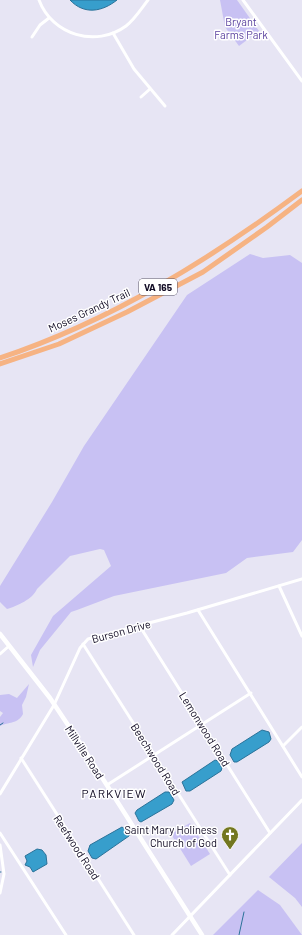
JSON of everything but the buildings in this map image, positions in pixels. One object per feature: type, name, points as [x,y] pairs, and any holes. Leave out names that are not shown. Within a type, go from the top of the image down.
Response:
[{"type":"main road","name":"Moses Grandy Trail","points":[[0,358],[30,348],[128,304],[201,262],[246,232],[302,191]]},
{"type":"main road","name":"Moses Grandy Trail","points":[[0,364],[59,344],[127,312],[203,272],[267,227],[302,200]]},
{"type":"street","points":[[39,0],[49,18],[61,28],[80,36],[93,37],[113,32],[131,21],[148,0]]},
{"type":"street","points":[[243,0],[302,81]]},
{"type":"street","points":[[32,37],[40,25],[49,18]]},
{"type":"street","points":[[113,32],[127,60],[150,90],[165,106]]},
{"type":"street","points":[[141,97],[150,90]]},
{"type":"street","name":"Burson Drive","points":[[0,794],[54,705],[83,644],[93,638],[198,610],[302,579]]},
{"type":"street","points":[[279,586],[302,636]]},
{"type":"street","points":[[198,610],[302,777]]},
{"type":"street","name":"Lemonwood Road","points":[[139,625],[270,833]]},
{"type":"street","name":"Millville Road","points":[[0,634],[54,705],[107,785],[202,935]]},
{"type":"street","name":"Beechwood Road","points":[[83,644],[230,875]]},
{"type":"street","points":[[0,654],[9,646]]},
{"type":"street","points":[[107,785],[251,693]]},
{"type":"street","points":[[283,746],[302,727]]},
{"type":"street","name":"Reefwood Road","points":[[21,758],[134,935]]},
{"type":"street","points":[[172,935],[302,800]]},
{"type":"street","points":[[0,833],[66,935]]},
{"type":"street","points":[[0,845],[4,874],[0,893]]},
{"type":"green space","name":"Bryant Farms Park","points":[[220,0],[237,0],[259,31],[239,46],[225,27]]},
{"type":"green space","points":[[250,254],[263,258],[290,255],[302,263],[302,540],[293,552],[247,558],[226,573],[114,596],[71,612],[40,650],[33,667],[31,655],[53,616],[111,566],[104,550],[100,549],[70,556],[32,596],[20,604],[7,609],[0,602],[0,586],[52,502],[84,446],[187,295]]},
{"type":"green space","points":[[29,684],[26,697],[22,705],[23,714],[21,717],[16,721],[0,726],[0,717],[3,713],[0,711],[0,695],[9,694],[17,698]]},
{"type":"green space","points":[[190,823],[210,854],[191,866],[171,834]]},
{"type":"green space","points":[[302,843],[302,907],[295,898],[269,877]]},
{"type":"green space","points":[[258,890],[280,905],[302,935],[213,935]]},
{"type":"water","points":[[70,0],[117,0],[99,9],[87,10],[75,5]]},
{"type":"water","points":[[262,730],[269,732],[271,739],[269,742],[237,762],[234,762],[230,755],[232,749]]},
{"type":"water","points":[[215,760],[218,761],[222,768],[221,771],[190,791],[186,791],[182,782]]},
{"type":"water","points":[[165,792],[169,792],[174,800],[172,804],[141,822],[139,821],[135,813],[137,810]]},
{"type":"water","points":[[122,827],[129,832],[129,836],[96,859],[92,858],[88,851],[90,845]]},
{"type":"water","points":[[37,849],[42,850],[46,855],[47,864],[33,872],[30,867],[25,865],[27,861],[25,856]]},
{"type":"waterway","points":[[239,935],[244,912]]},
{"type":"place","name":"Saint Mary Holiness Church of God","points":[[230,850]]},
{"type":"district","name":"PARKVIEW","points":[[114,793]]}]
